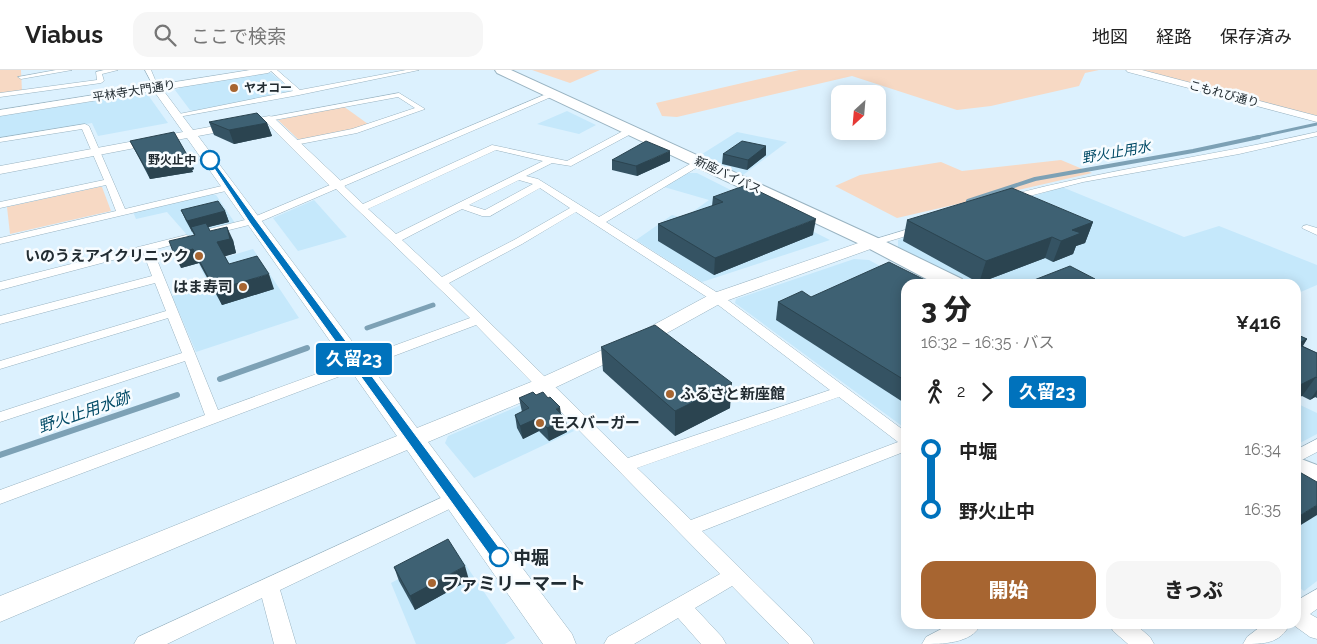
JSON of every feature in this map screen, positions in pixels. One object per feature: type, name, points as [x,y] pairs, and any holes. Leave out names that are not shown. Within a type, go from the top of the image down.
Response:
[{"type":"highway","name":"新座バイパス","points":[[490,70],[694,166],[943,279]]},
{"type":"highway","name":"新座バイパス","points":[[501,70],[867,245],[923,279]]},
{"type":"highway","points":[[1301,471],[1317,480]]},
{"type":"highway","points":[[1301,486],[1317,495]]},
{"type":"street","points":[[22,92],[21,73],[69,70]]},
{"type":"street","points":[[0,95],[101,81],[96,71],[115,70]]},
{"type":"street","name":"平林寺大門通り","points":[[0,113],[152,79],[268,70]]},
{"type":"street","points":[[273,70],[299,93]]},
{"type":"street","points":[[178,115],[416,70]]},
{"type":"street","name":"こもれび通り","points":[[1131,70],[1317,119]]},
{"type":"street","points":[[152,79],[561,644]]},
{"type":"street","points":[[0,170],[190,132],[400,94],[421,109],[354,131],[295,142]]},
{"type":"street","points":[[0,286],[253,221],[547,97]]},
{"type":"street","points":[[269,119],[441,282],[803,644]]},
{"type":"street","points":[[0,140],[85,126],[122,212]]},
{"type":"street","points":[[361,208],[495,147],[568,164],[626,133]]},
{"type":"street","points":[[995,202],[1076,181],[1222,156],[1317,134]]},
{"type":"street","points":[[395,239],[551,160]]},
{"type":"street","points":[[600,222],[694,166]]},
{"type":"street","points":[[519,177],[540,184],[717,298],[901,436]]},
{"type":"street","points":[[0,205],[109,182]]},
{"type":"street","points":[[462,206],[486,214],[540,184]]},
{"type":"street","points":[[0,241],[230,187]]},
{"type":"street","points":[[441,282],[578,208]]},
{"type":"street","points":[[0,609],[543,385],[640,340],[717,298],[867,245],[936,223]]},
{"type":"street","points":[[1317,225],[1307,228],[1317,232]]},
{"type":"street","points":[[147,248],[214,418]]},
{"type":"street","points":[[0,320],[159,278]]},
{"type":"street","points":[[0,365],[173,314]]},
{"type":"street","points":[[0,497],[477,320]]},
{"type":"street","points":[[0,416],[190,355]]},
{"type":"street","points":[[624,466],[842,391]]},
{"type":"street","points":[[1301,455],[1317,445]]},
{"type":"street","points":[[687,529],[901,447]]},
{"type":"street","points":[[145,644],[456,498]]},
{"type":"street","points":[[615,644],[682,608],[733,576]]},
{"type":"street","points":[[269,586],[285,644]]},
{"type":"street","points":[[1301,610],[1317,598]]},
{"type":"street","points":[[682,608],[715,644]]},
{"type":"street","points":[[1301,618],[1317,630]]},
{"type":"street","points":[[933,644],[962,629]]},
{"type":"street","points":[[1126,629],[1143,644]]},
{"type":"street","points":[[1254,644],[1274,629]]},
{"type":"shaded area","points":[[0,70],[21,70],[22,92],[0,95]]},
{"type":"shaded area","points":[[532,70],[600,70],[570,83]]},
{"type":"shaded area","points":[[799,70],[1099,70],[1085,73],[1079,86],[991,106],[957,110],[886,87],[886,85],[880,85],[852,76],[677,117],[662,116],[656,103]]},
{"type":"shaded area","points":[[1134,70],[1317,70],[1317,116]]},
{"type":"shaded area","points":[[271,73],[294,92],[193,111],[190,110],[175,90],[185,86]]},
{"type":"shaded area","points":[[133,95],[148,95],[168,123],[98,136],[92,123],[0,139],[0,116]]},
{"type":"shaded area","points":[[343,106],[368,124],[350,130],[298,139],[278,120]]},
{"type":"shaded area","points":[[567,111],[596,125],[579,134],[537,124]]},
{"type":"shaded area","points":[[737,132],[787,142],[743,175],[699,156]]},
{"type":"shaded area","points":[[1061,160],[1092,173],[897,218],[835,186],[860,175],[941,162],[962,171]]},
{"type":"shaded area","points":[[686,173],[697,173],[830,240],[702,282],[636,240],[672,215],[684,218],[709,200],[664,187]]},
{"type":"shaded area","points":[[102,187],[111,211],[10,234],[7,207]]},
{"type":"shaded area","points":[[1062,187],[1184,237],[1219,226],[1317,265],[1317,285],[1301,292],[1301,279],[961,279],[898,247],[898,240]]},
{"type":"shaded area","points":[[211,194],[216,195],[235,223],[188,236],[167,212],[136,219],[133,212]]},
{"type":"shaded area","points":[[314,200],[347,237],[298,251],[273,218]]},
{"type":"shaded area","points":[[253,249],[299,318],[196,352],[172,296],[209,285],[199,265]]},
{"type":"shaded area","points":[[854,259],[869,260],[904,279],[901,279],[901,425],[735,303],[736,299]]},
{"type":"shaded area","points":[[535,399],[543,399],[574,431],[474,478],[445,443],[448,436]]},
{"type":"shaded area","points":[[1301,405],[1317,413],[1317,434],[1301,442]]},
{"type":"shaded area","points":[[1301,498],[1317,508],[1317,581],[1304,591],[1301,589]]},
{"type":"shaded area","points":[[455,549],[515,638],[505,644],[416,644],[391,583]]},
{"type":"building","points":[[257,113],[267,123],[229,130],[209,122]]},
{"type":"building","points":[[174,132],[190,160],[188,160],[189,162],[146,169],[130,141]]},
{"type":"building","points":[[646,141],[670,151],[636,166],[612,160]]},
{"type":"building","points":[[742,141],[766,146],[748,160],[723,154]]},
{"type":"building","points":[[746,185],[816,219],[715,258],[658,224],[723,202],[713,197]]},
{"type":"building","points":[[1012,188],[1093,222],[1072,230],[1081,233],[1061,241],[1052,237],[986,261],[907,220]]},
{"type":"building","points":[[218,201],[225,211],[187,221],[181,210]]},
{"type":"building","points":[[206,223],[210,231],[227,227],[230,239],[217,242],[229,264],[257,256],[269,274],[215,290],[193,249],[174,254],[169,241],[195,235],[191,227]]},
{"type":"building","points":[[889,262],[923,279],[901,279],[901,378],[778,302],[802,291],[811,297]]},
{"type":"building","points":[[1070,266],[1095,279],[1037,279]]},
{"type":"building","points":[[655,325],[732,383],[675,411],[601,347]]},
{"type":"building","points":[[1301,336],[1307,339],[1301,342]]},
{"type":"building","points":[[1301,346],[1317,353],[1316,377],[1301,384]]},
{"type":"building","points":[[533,392],[536,395],[543,392],[548,398],[550,397],[560,407],[556,409],[566,419],[547,428],[538,418],[520,426],[515,415],[529,408],[519,398]]},
{"type":"building","points":[[1301,473],[1317,482],[1317,505],[1301,515]]},
{"type":"building","points":[[448,539],[465,566],[410,596],[394,567]]},
{"type":"waterway","name":"野火止用水","points":[[1253,138],[1317,124]]},
{"type":"waterway","name":"野火止用水","points":[[968,201],[1035,179],[1193,151],[1259,137]]},
{"type":"waterway","name":"野火止用水跡","points":[[367,328],[433,305]]},
{"type":"waterway","name":"野火止用水跡","points":[[220,379],[307,348]]},
{"type":"waterway","name":"野火止用水跡","points":[[0,455],[177,395]]},
{"type":"bus line","name":"久留23","points":[[210,160],[499,557]]},
{"type":"place","name":"ヤオコー","points":[[234,88]]},
{"type":"place","name":"野火止中","points":[[210,160]]},
{"type":"place","name":"いのうえアイクリニック","points":[[199,256]]},
{"type":"place","name":"はま寿司","points":[[243,287]]},
{"type":"place","name":"ふるさと新座館","points":[[670,394]]},
{"type":"place","name":"モスバーガー","points":[[540,423]]},
{"type":"place","name":"中堀","points":[[499,557]]},
{"type":"place","name":"ファミリーマート","points":[[432,583]]}]
